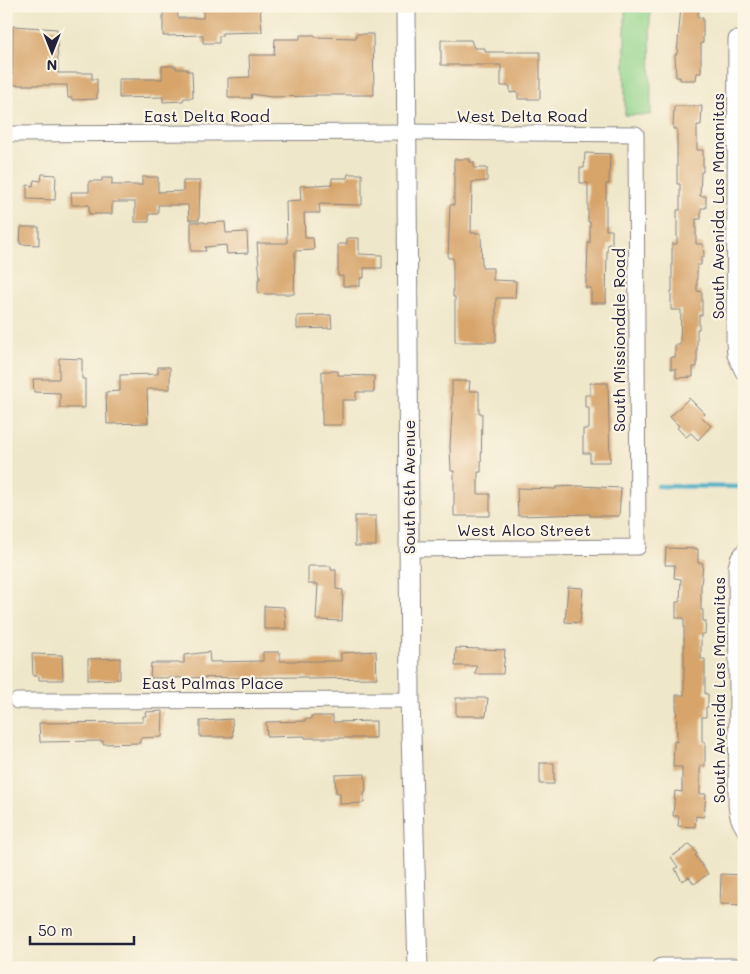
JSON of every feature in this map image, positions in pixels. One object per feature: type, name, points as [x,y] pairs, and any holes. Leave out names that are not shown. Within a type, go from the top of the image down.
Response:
[{"type":"street","name":"South 6th Avenue","points":[[406,6],[410,700],[418,968]]},
{"type":"street","name":"South Avenida Las Mananitas","points":[[736,39],[740,113],[734,342],[735,355],[741,374]]},
{"type":"street","name":"West Delta Road","points":[[407,132],[636,134]]},
{"type":"street","name":"East Delta Road","points":[[6,134],[407,132]]},
{"type":"street","name":"South Missiondale Road","points":[[636,134],[638,547]]},
{"type":"street","name":"West Alco Street","points":[[410,549],[638,547]]},
{"type":"street","name":"South Avenida Las Mananitas","points":[[743,836],[737,816],[736,804],[741,693],[736,567],[738,559],[744,551]]},
{"type":"street","name":"East Palmas Place","points":[[17,701],[410,700]]},
{"type":"street","points":[[661,968],[744,968]]},
{"type":"green space","points":[[625,6],[650,6],[651,115],[625,115]]},
{"type":"building","points":[[163,6],[177,6],[178,18],[203,18],[203,6],[260,6],[262,32],[222,33],[222,36],[219,36],[219,43],[203,43],[203,35],[163,36]]},
{"type":"building","points":[[681,6],[698,6],[698,18],[703,18],[701,73],[697,73],[696,80],[680,80],[680,77],[676,77],[675,54],[677,54]]},
{"type":"building","points":[[13,26],[57,29],[58,73],[92,73],[92,79],[97,79],[97,99],[72,100],[72,98],[68,98],[67,85],[12,85]]},
{"type":"building","points":[[356,34],[373,34],[374,95],[271,97],[251,94],[252,98],[228,98],[228,78],[250,77],[249,55],[274,55],[275,39],[300,39],[300,35],[356,38]]},
{"type":"building","points":[[441,40],[471,40],[474,48],[485,48],[485,52],[540,52],[540,99],[518,99],[518,92],[510,93],[510,86],[501,86],[501,65],[441,65]]},
{"type":"building","points":[[162,66],[176,66],[176,69],[192,71],[193,98],[184,98],[183,101],[163,102],[163,97],[119,98],[119,79],[162,79]]},
{"type":"building","points":[[674,106],[702,106],[701,125],[697,125],[697,150],[703,150],[700,196],[706,196],[706,208],[701,208],[701,219],[696,219],[696,244],[703,244],[704,257],[701,257],[701,265],[697,265],[697,291],[702,292],[702,315],[699,315],[699,329],[697,329],[697,367],[693,367],[693,377],[676,378],[676,369],[671,369],[671,357],[675,357],[675,345],[680,345],[681,310],[671,310],[672,244],[677,244],[677,210],[680,210],[680,184],[677,184],[677,129],[673,129]]},
{"type":"building","points":[[585,153],[610,154],[609,184],[606,184],[606,230],[612,230],[612,244],[608,244],[607,250],[606,303],[591,303],[591,288],[586,288],[588,243],[590,243],[588,183],[580,183],[580,168],[584,168]]},
{"type":"building","points":[[454,159],[470,159],[470,162],[474,162],[474,168],[487,168],[487,181],[472,182],[471,233],[481,233],[482,268],[493,268],[493,280],[516,281],[515,298],[496,298],[496,342],[455,342],[453,258],[448,258],[450,205],[454,205]]},
{"type":"building","points":[[42,174],[56,175],[55,200],[27,199],[27,185],[33,186],[34,180],[41,181]]},
{"type":"building","points":[[348,174],[362,174],[362,205],[319,204],[320,213],[304,213],[305,238],[313,238],[314,250],[295,251],[294,294],[258,293],[258,279],[260,279],[257,243],[287,243],[286,201],[301,200],[300,186],[332,184],[332,178],[347,178]]},
{"type":"building","points":[[142,177],[158,177],[158,192],[183,191],[183,181],[200,181],[199,220],[189,220],[188,205],[158,205],[158,214],[149,214],[149,222],[135,222],[135,202],[112,202],[112,214],[89,214],[89,205],[72,205],[71,192],[89,192],[89,181],[102,181],[102,178],[112,178],[112,185],[142,185]]},
{"type":"building","points":[[191,222],[225,222],[226,233],[247,232],[248,253],[227,254],[226,245],[205,247],[206,251],[191,251]]},
{"type":"building","points":[[21,227],[39,227],[39,245],[20,244]]},
{"type":"building","points":[[347,238],[359,238],[359,254],[382,255],[382,268],[364,268],[364,278],[360,278],[360,286],[343,286],[343,276],[338,276],[338,244],[347,244]]},
{"type":"building","points":[[331,315],[332,328],[297,329],[297,316]]},
{"type":"building","points":[[59,358],[82,359],[82,379],[85,379],[85,408],[60,408],[60,393],[34,392],[33,379],[59,379]]},
{"type":"building","points":[[158,367],[170,367],[170,389],[147,389],[148,423],[107,424],[106,392],[120,391],[120,375],[158,374]]},
{"type":"building","points":[[322,371],[338,371],[338,375],[374,376],[374,392],[356,392],[356,400],[342,400],[342,425],[322,425]]},
{"type":"building","points":[[452,381],[470,381],[469,391],[479,391],[479,413],[482,413],[481,472],[478,472],[478,494],[490,494],[490,516],[454,516],[454,471],[451,471],[450,446]]},
{"type":"building","points":[[590,383],[608,383],[610,462],[590,462],[590,453],[583,453],[583,429],[589,429],[589,407],[585,407],[585,395],[590,395]]},
{"type":"building","points":[[689,398],[705,414],[702,417],[711,426],[698,440],[691,433],[686,437],[670,417]]},
{"type":"building","points":[[556,487],[621,488],[619,516],[590,516],[590,514],[518,516],[517,488],[556,489]]},
{"type":"building","points":[[355,516],[376,516],[376,546],[355,546]]},
{"type":"building","points":[[666,548],[698,549],[698,563],[703,563],[701,610],[703,610],[703,621],[706,621],[705,634],[701,634],[701,659],[705,659],[705,694],[708,694],[708,707],[706,707],[706,717],[702,717],[702,742],[705,742],[705,766],[700,766],[700,794],[706,794],[704,817],[696,816],[695,827],[678,826],[679,816],[673,816],[675,791],[682,792],[682,767],[673,767],[674,741],[677,742],[676,695],[684,695],[684,618],[676,618],[676,602],[680,602],[681,579],[674,578],[675,565],[665,565]]},
{"type":"building","points":[[308,566],[331,566],[331,570],[336,570],[336,589],[343,590],[342,621],[316,620],[318,584],[308,584]]},
{"type":"building","points":[[568,587],[583,588],[580,623],[565,622]]},
{"type":"building","points":[[264,606],[284,607],[286,629],[264,629]]},
{"type":"building","points":[[456,648],[505,650],[503,674],[475,674],[477,666],[455,666]]},
{"type":"building","points":[[376,651],[377,678],[150,678],[151,663],[184,663],[184,655],[209,652],[210,662],[263,661],[263,652],[280,652],[280,661],[341,661],[341,653]]},
{"type":"building","points":[[32,654],[62,655],[63,680],[39,680],[39,676],[33,676]]},
{"type":"building","points":[[120,658],[120,679],[88,680],[88,659]]},
{"type":"building","points":[[456,698],[488,698],[486,716],[456,716]]},
{"type":"building","points":[[163,711],[162,737],[140,738],[140,743],[103,744],[103,741],[40,742],[39,723],[143,722],[143,716],[146,716],[145,712]]},
{"type":"building","points":[[311,716],[333,716],[333,722],[376,721],[376,738],[267,737],[266,722],[305,721],[305,719],[311,719]]},
{"type":"building","points":[[232,719],[233,737],[200,737],[200,721]]},
{"type":"building","points":[[540,763],[554,763],[554,784],[540,784]]},
{"type":"building","points":[[365,774],[366,792],[364,792],[364,803],[340,804],[340,793],[336,793],[335,775]]},
{"type":"building","points":[[690,844],[708,874],[694,884],[689,877],[682,881],[675,869],[678,867],[671,857]]},
{"type":"building","points":[[721,874],[744,875],[744,905],[720,904]]},
{"type":"waterway","points":[[658,486],[744,487]]}]
